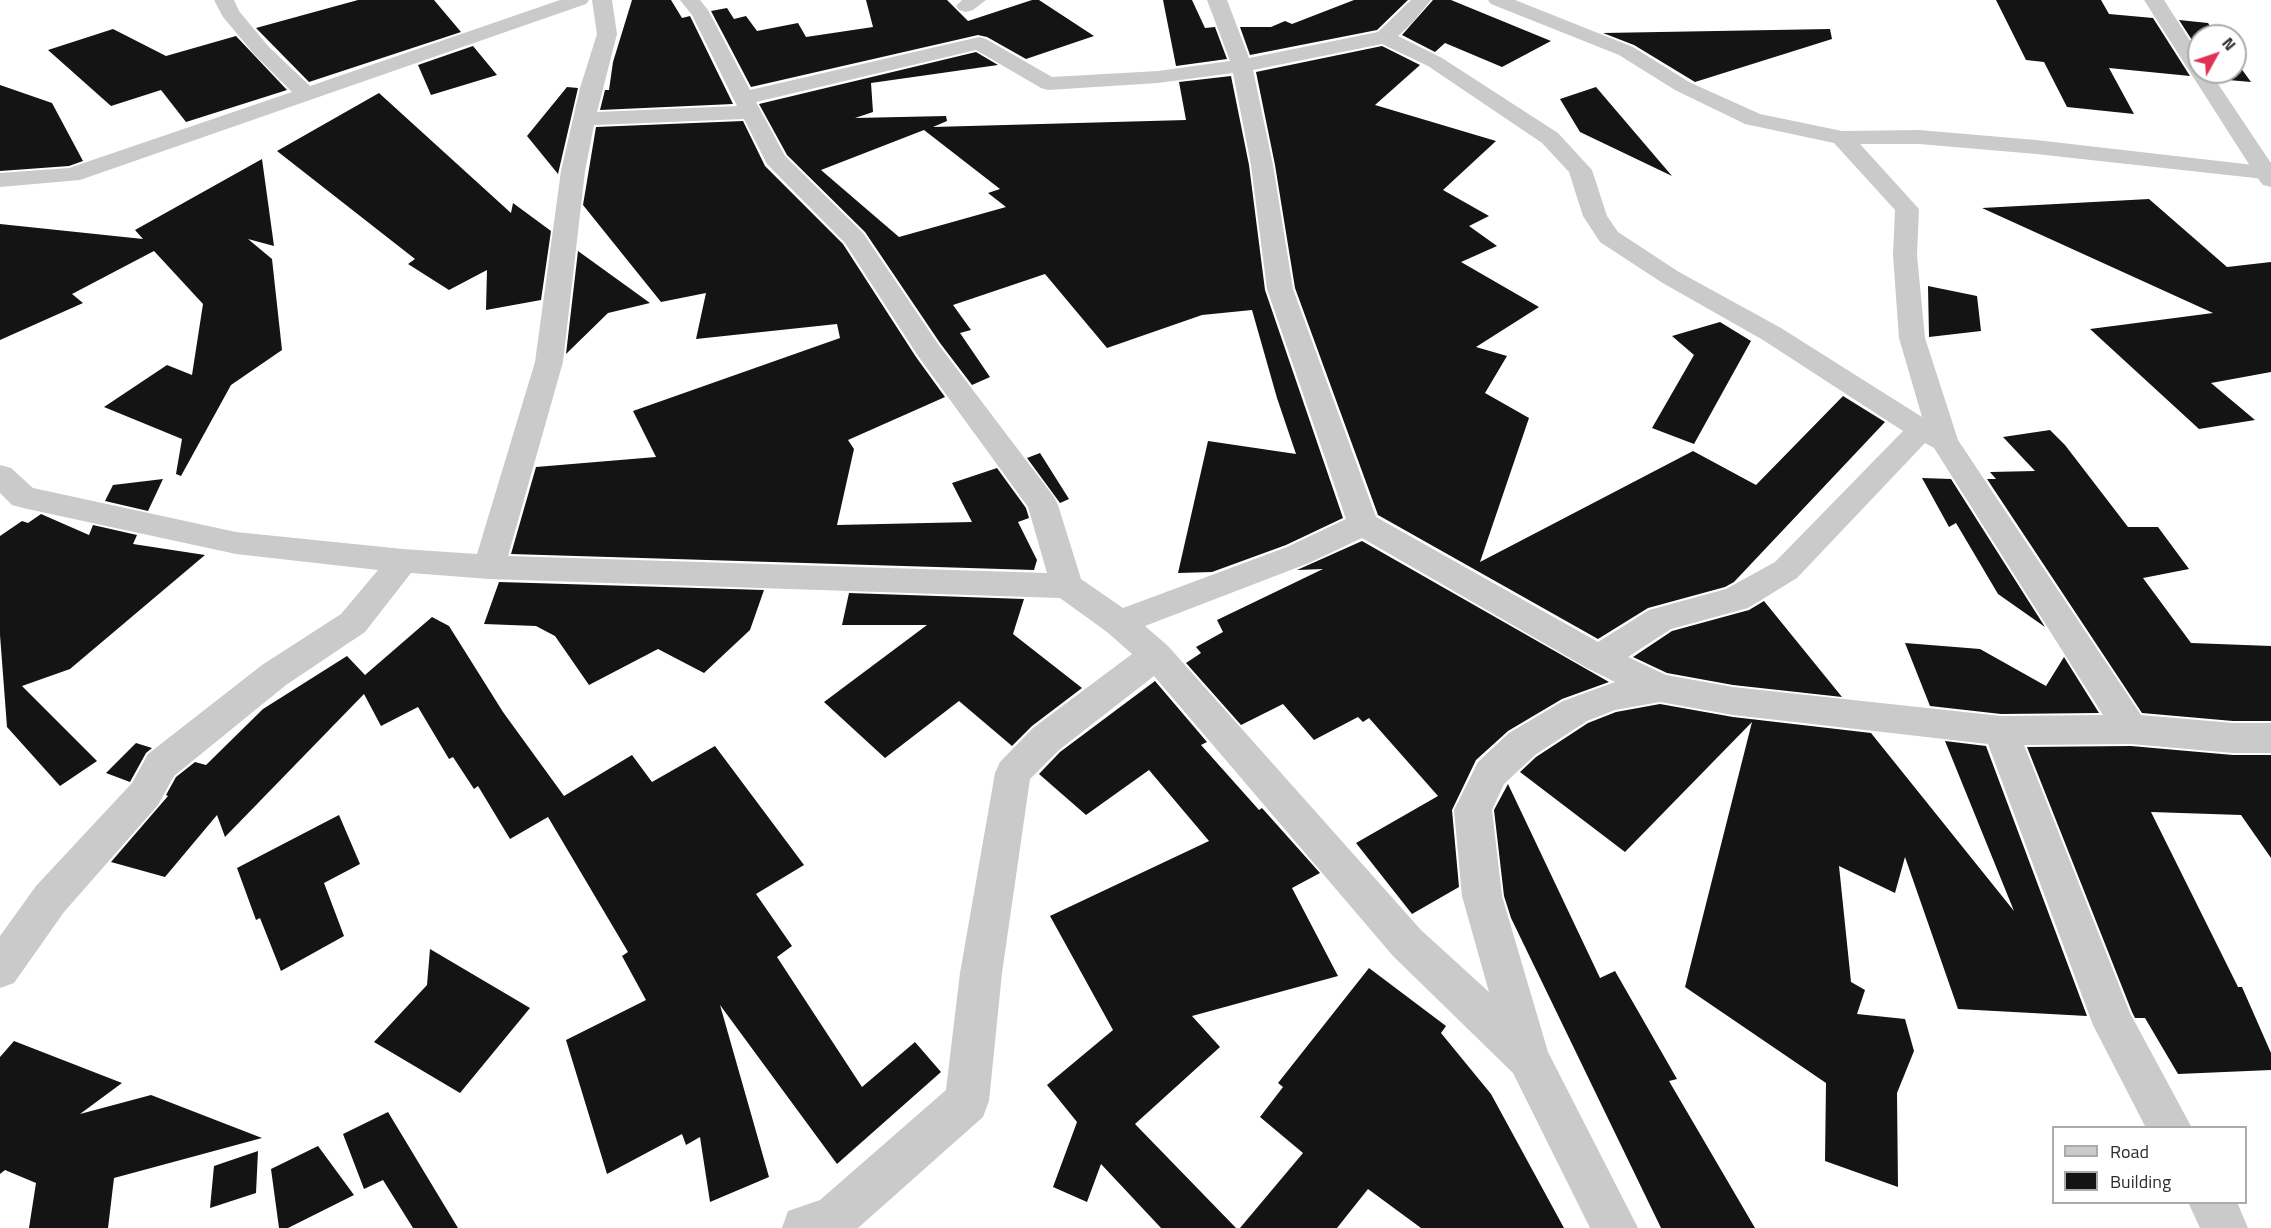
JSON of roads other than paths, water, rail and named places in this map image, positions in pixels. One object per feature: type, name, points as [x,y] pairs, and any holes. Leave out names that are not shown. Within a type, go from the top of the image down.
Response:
[{"type":"street","points":[[224,0],[230,13],[261,50],[306,94]]},
{"type":"street","points":[[0,180],[72,175],[579,0]]},
{"type":"street","points":[[489,567],[549,362],[573,171],[608,33],[602,0]]},
{"type":"street","points":[[690,0],[701,14],[775,159],[854,238],[928,350],[1043,506],[1067,586]]},
{"type":"street","points":[[1217,0],[1242,66],[1262,165],[1280,289],[1363,524],[1599,659],[1660,688],[1733,701],[2001,731],[2131,729],[2233,738],[2271,738]]},
{"type":"street","points":[[585,119],[748,105],[979,43],[1048,84],[1158,77],[1242,66],[1385,37],[1406,18],[1421,0]]},
{"type":"street","points":[[1498,0],[1626,51],[1682,86],[1753,119],[1842,138],[1919,137],[2036,147],[2268,176]]},
{"type":"street","points":[[2154,0],[2187,52]]},
{"type":"street","points":[[1385,37],[1435,62],[1550,138],[1581,170],[1595,216],[1610,237],[1670,278],[1772,334],[1896,415],[1933,435]]},
{"type":"street","points":[[2208,84],[2268,176]]},
{"type":"street","points":[[1842,138],[1907,209],[1905,255],[1912,338],[1933,435],[2131,729]]},
{"type":"street","points":[[1599,659],[1661,619],[1736,599],[1786,570],[1933,435]]},
{"type":"street","points":[[0,475],[23,497],[236,543],[403,561],[489,567],[1067,586],[1119,623],[1156,655],[1407,943],[1528,1058]]},
{"type":"street","points":[[1119,623],[1298,555],[1363,524]]},
{"type":"street","points":[[0,969],[50,899],[145,794],[161,765],[274,675],[353,623],[403,561]]},
{"type":"street","points":[[821,1225],[967,1101],[981,973],[1013,773],[1046,739],[1156,655]]},
{"type":"street","points":[[1615,1228],[1528,1058],[1482,896],[1473,810],[1491,773],[1522,744],[1575,711],[1611,697],[1660,688]]},
{"type":"street","points":[[2001,731],[2114,1025],[2169,1126]]},
{"type":"street","points":[[2212,1204],[2225,1228]]}]
